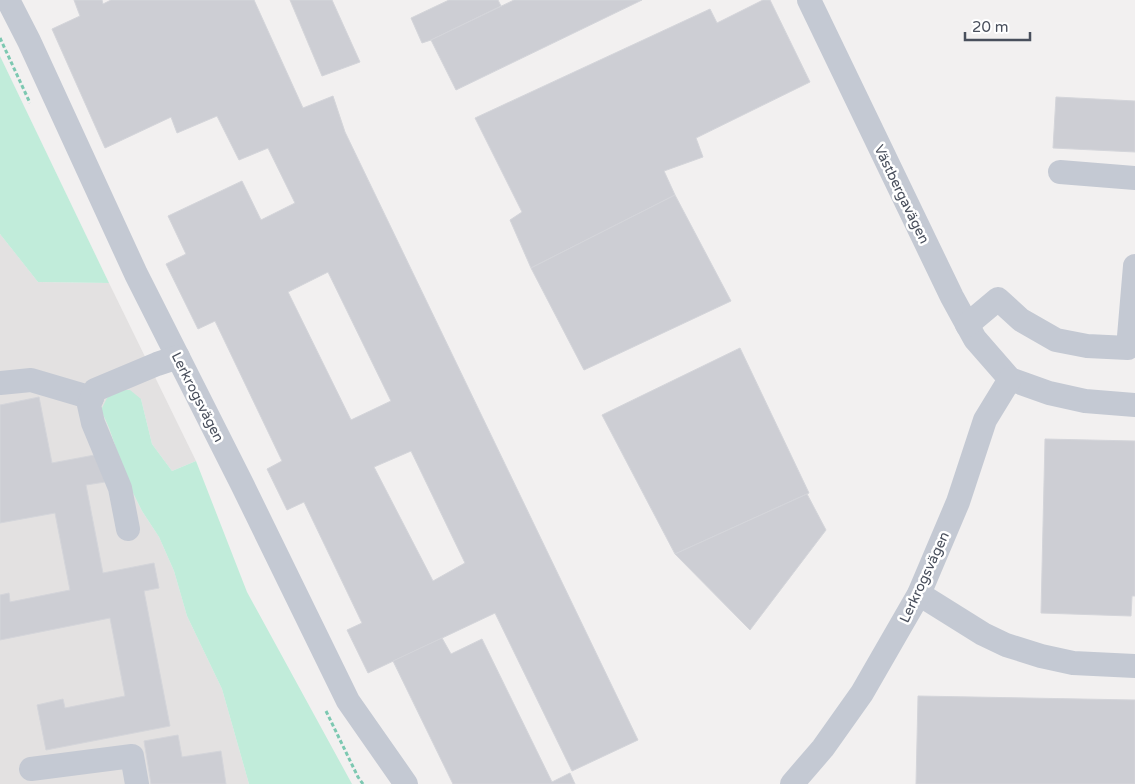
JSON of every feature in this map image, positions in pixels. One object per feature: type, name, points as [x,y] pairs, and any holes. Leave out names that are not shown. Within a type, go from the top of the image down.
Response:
[{"type":"street","name":"Lerkrogsvägen","points":[[8,0],[29,41],[136,274],[348,701],[406,784]]},
{"type":"street","name":"Västbergavägen","points":[[809,0],[952,297],[975,340],[1010,379]]},
{"type":"street","points":[[1060,172],[1135,178]]},
{"type":"street","points":[[967,325],[998,299],[1021,320],[1056,340],[1087,346],[1128,348],[1135,266]]},
{"type":"street","points":[[128,529],[120,488],[93,423],[89,405],[95,390],[178,357]]},
{"type":"street","name":"Lerkrogsvägen","points":[[792,784],[823,748],[862,693],[918,594],[958,502],[985,420],[1010,379]]},
{"type":"street","points":[[1010,379],[1049,393],[1085,401],[1135,404]]},
{"type":"street","points":[[0,383],[31,380],[92,398]]},
{"type":"street","points":[[918,594],[982,634],[1014,648],[1074,664],[1135,666]]},
{"type":"street","points":[[31,769],[132,756],[137,784]]},
{"type":"path","points":[[0,38],[6,52]]},
{"type":"shaded area","points":[[0,234],[38,282],[109,283],[196,461],[172,471],[152,444],[141,399],[101,410],[128,483],[142,511],[159,537],[174,571],[187,616],[222,689],[249,784],[0,784]]},
{"type":"green space","points":[[0,56],[109,283],[38,282],[0,234]]},
{"type":"green space","points":[[117,390],[130,390],[141,399],[152,444],[172,471],[196,461],[247,592],[352,784],[249,784],[222,689],[187,616],[174,571],[159,537],[142,511],[128,483],[101,410],[107,398]]},
{"type":"building","points":[[74,0],[102,0],[103,4],[111,0],[254,0],[303,108],[333,96],[345,132],[638,740],[572,771],[495,613],[368,673],[347,630],[362,623],[304,502],[287,510],[267,469],[282,461],[215,321],[198,329],[166,264],[186,254],[168,216],[242,181],[261,220],[295,203],[268,148],[239,160],[217,116],[177,133],[171,117],[105,148],[52,29],[80,16]],"holes":[[[328,272],[391,401],[351,420],[288,292]],[[411,451],[465,563],[433,581],[374,467]]]},
{"type":"building","points":[[290,0],[332,0],[360,62],[322,76]]},
{"type":"building","points":[[449,0],[498,0],[501,6],[422,43],[411,18]]},
{"type":"building","points":[[514,0],[642,0],[456,90],[431,40]]},
{"type":"building","points":[[763,0],[770,0],[810,82],[696,138],[703,157],[664,171],[675,195],[531,268],[510,220],[522,212],[475,118],[710,9],[717,23]]},
{"type":"building","points":[[1056,97],[1135,101],[1135,152],[1053,148]]},
{"type":"building","points":[[675,195],[731,301],[584,370],[531,268]]},
{"type":"building","points":[[740,348],[809,493],[675,554],[602,415]]},
{"type":"building","points":[[39,397],[52,463],[100,454],[105,482],[86,485],[103,573],[154,563],[159,588],[144,591],[170,726],[46,750],[37,705],[63,699],[65,708],[125,696],[110,618],[0,640],[0,595],[9,593],[10,602],[70,590],[55,513],[0,523],[0,405]]},
{"type":"building","points":[[1045,439],[1135,441],[1135,596],[1132,596],[1131,616],[1041,613]]},
{"type":"building","points":[[807,494],[826,530],[750,630],[675,554]]},
{"type":"building","points":[[442,638],[451,654],[482,639],[552,782],[570,773],[575,784],[453,784],[393,661]]},
{"type":"building","points":[[918,696],[1135,700],[1135,784],[916,784]]},
{"type":"building","points":[[178,735],[182,757],[221,751],[226,784],[151,784],[144,741]]}]
